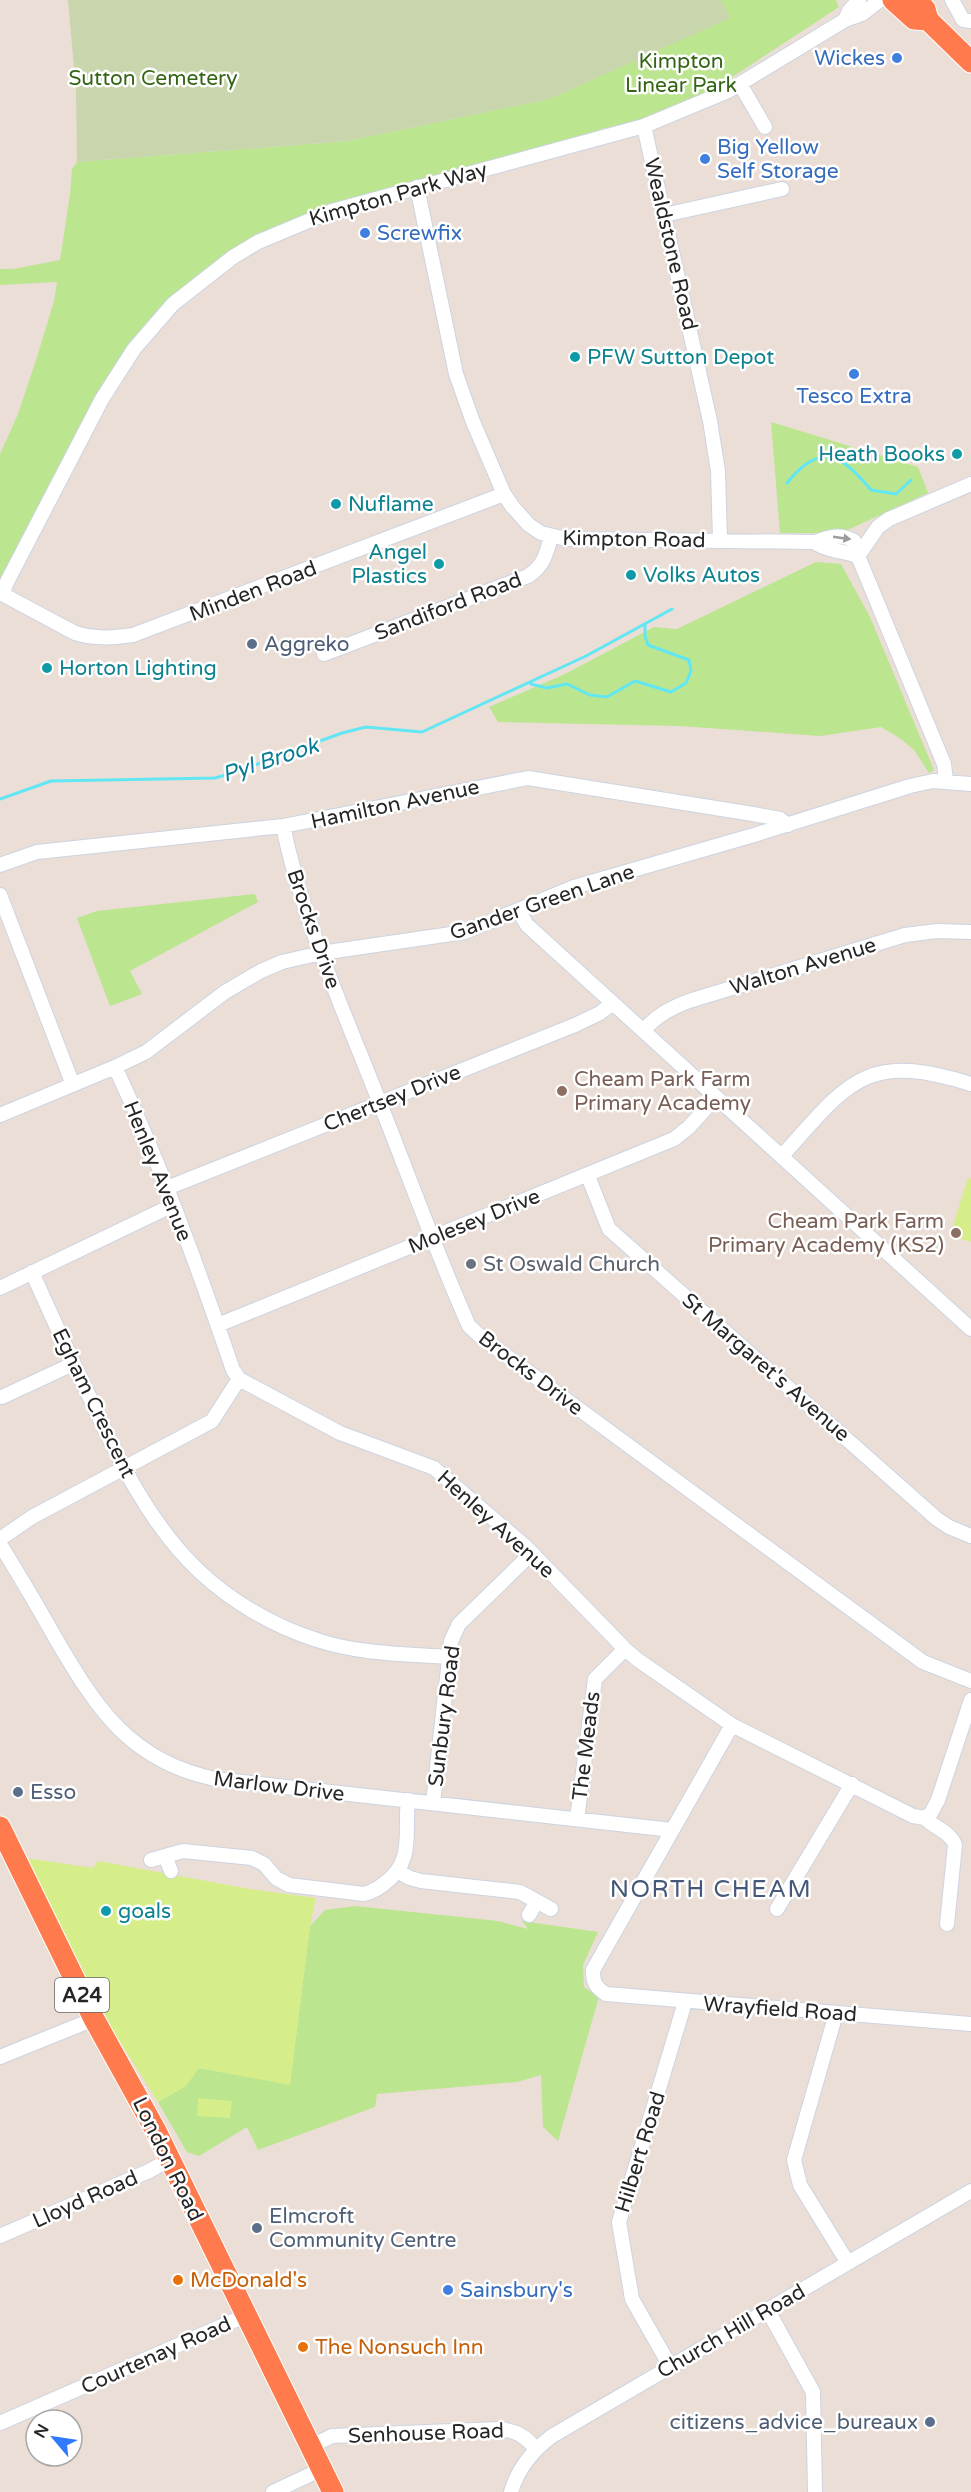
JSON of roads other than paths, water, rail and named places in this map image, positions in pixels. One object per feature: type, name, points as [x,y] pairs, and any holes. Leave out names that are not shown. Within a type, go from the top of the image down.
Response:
[{"type":"highway","points":[[893,0],[914,19],[928,20]]},
{"type":"highway","points":[[915,0],[925,9],[928,20],[971,62]]},
{"type":"highway","name":"London Road","points":[[0,1827],[94,2019],[135,2091],[333,2492]]},
{"type":"street","name":"Kimpton Park Way","points":[[845,20],[849,11],[859,0]]},
{"type":"street","name":"Kimpton Park Way","points":[[2,594],[102,399],[134,349],[173,304],[233,256],[315,216],[644,126],[681,112],[740,84],[845,20],[862,14],[880,0]]},
{"type":"street","points":[[952,0],[959,16],[969,21]]},
{"type":"street","points":[[740,84],[765,127]]},
{"type":"street","name":"Wealdstone Road","points":[[644,126],[710,421],[718,471],[720,540]]},
{"type":"street","name":"Kimpton Road","points":[[417,187],[456,374],[472,422],[504,494],[529,525],[551,537],[658,542],[720,540],[814,542],[821,547],[841,550],[858,556]]},
{"type":"street","points":[[664,215],[782,189]]},
{"type":"street","points":[[946,781],[944,764],[858,556],[878,527],[889,519],[971,484]]},
{"type":"street","name":"Minden Road","points":[[2,594],[80,634],[98,638],[133,635],[504,494]]},
{"type":"street","name":"Sandiford Road","points":[[324,654],[528,576],[538,570],[543,563],[551,537]]},
{"type":"street","name":"Hamilton Avenue","points":[[0,865],[37,852],[283,826],[528,778],[753,814],[780,819],[788,825]]},
{"type":"street","name":"Gander Green Lane","points":[[0,1115],[115,1067],[161,1042],[241,981],[282,962],[321,953],[465,932],[573,887],[754,836],[910,786],[933,781],[971,784]]},
{"type":"street","points":[[753,814],[754,836]]},
{"type":"street","name":"Brocks Drive","points":[[283,826],[292,869],[321,953],[432,1238],[470,1326],[481,1337],[923,1662],[971,1682]]},
{"type":"street","points":[[0,894],[73,1085]]},
{"type":"street","points":[[518,910],[527,925],[971,1329]]},
{"type":"street","name":"Walton Avenue","points":[[644,1030],[666,1011],[689,1001],[905,935],[937,931],[971,932]]},
{"type":"street","name":"Chertsey Drive","points":[[167,1188],[575,1025],[600,1013],[613,1003]]},
{"type":"street","name":"Henley Avenue","points":[[115,1067],[137,1113],[167,1188],[233,1370],[239,1379],[332,1429],[434,1468],[532,1553],[625,1649],[732,1725],[914,1816],[925,1818],[949,1835],[955,1845],[947,1924]]},
{"type":"street","points":[[782,1156],[832,1100],[854,1083],[875,1074],[893,1070],[912,1070],[971,1084]]},
{"type":"street","name":"Molesey Drive","points":[[218,1325],[674,1139],[689,1127],[716,1098]]},
{"type":"street","name":"St Margaret's Avenue","points":[[588,1176],[609,1229],[937,1519],[971,1536]]},
{"type":"street","points":[[0,1288],[173,1205]]},
{"type":"street","name":"Egham Crescent","points":[[32,1272],[123,1469],[169,1537],[196,1568],[223,1591],[263,1617],[317,1640],[344,1647],[448,1657]]},
{"type":"street","points":[[2,1397],[73,1364]]},
{"type":"street","points":[[0,1539],[33,1517],[212,1421],[239,1379]]},
{"type":"street","name":"Marlow Drive","points":[[0,1544],[88,1693],[120,1732],[154,1756],[190,1774],[215,1779],[672,1830]]},
{"type":"street","name":"Sunbury Road","points":[[433,1803],[451,1641],[459,1624],[532,1553]]},
{"type":"street","name":"The Meads","points":[[577,1819],[595,1679],[625,1649]]},
{"type":"street","points":[[925,1818],[931,1814],[938,1800],[971,1700]]},
{"type":"street","points":[[672,1830],[732,1725]]},
{"type":"street","points":[[777,1909],[852,1784]]},
{"type":"street","points":[[151,1860],[191,1851],[252,1858],[264,1864],[276,1878],[289,1885],[356,1894],[371,1892],[399,1872],[403,1863],[408,1800]]},
{"type":"street","name":"Wrayfield Road","points":[[672,1830],[593,1970],[594,1982],[606,1994],[971,2024]]},
{"type":"street","points":[[165,1856],[171,1871]]},
{"type":"street","points":[[399,1872],[421,1881],[520,1892],[551,1909]]},
{"type":"street","points":[[529,1915],[537,1901]]},
{"type":"street","name":"Hilbert Road","points":[[670,2366],[632,2299],[619,2222],[685,2002]]},
{"type":"street","points":[[834,2013],[833,2024],[794,2160],[800,2185],[848,2263]]},
{"type":"street","points":[[0,2057],[94,2019]]},
{"type":"street","name":"Lloyd Road","points":[[0,2236],[149,2171],[169,2160]]},
{"type":"street","name":"Church Hill Road","points":[[511,2492],[520,2469],[536,2449],[564,2428],[971,2191]]},
{"type":"street","points":[[767,2309],[813,2392],[815,2492]]},
{"type":"street","name":"Courtenay Road","points":[[0,2423],[247,2315]]},
{"type":"street","name":"Senhouse Road","points":[[311,2446],[332,2436],[500,2429],[523,2434],[536,2449]]},
{"type":"street","points":[[273,2492],[322,2469]]},
{"type":"waterway","name":"Pyl Brook","points":[[787,483],[810,461],[821,457],[830,457],[840,461],[871,490],[896,494],[911,480]]},
{"type":"waterway","name":"Pyl Brook","points":[[0,799],[51,781],[215,778],[342,733],[366,727],[422,732],[586,656],[672,609]]},
{"type":"waterway","name":"Pyl Brook","points":[[531,684],[547,688],[567,684],[590,695],[607,697],[635,681],[671,692],[686,683],[691,671],[689,660],[648,645],[645,624]]},
{"type":"place","name":"Wickes","points":[[897,58]]},
{"type":"place","name":"Big Yellow Self Storage","points":[[705,159]]},
{"type":"place","name":"Screwfix","points":[[365,233]]},
{"type":"place","name":"PFW Sutton Depot","points":[[575,357]]},
{"type":"place","name":"Tesco Extra","points":[[854,374]]},
{"type":"place","name":"Heath Books","points":[[957,454]]},
{"type":"place","name":"Nuflame","points":[[336,504]]},
{"type":"place","name":"Angel Plastics","points":[[439,564]]},
{"type":"place","name":"Volks Autos","points":[[631,575]]},
{"type":"place","name":"Aggreko","points":[[252,644]]},
{"type":"place","name":"Horton Lighting","points":[[47,668]]},
{"type":"place","name":"Cheam Park Farm Primary Academy","points":[[562,1091]]},
{"type":"place","name":"Cheam Park Farm Primary Academy (KS2)","points":[[956,1233]]},
{"type":"place","name":"St Oswald Church","points":[[471,1264]]},
{"type":"place","name":"Esso","points":[[18,1792]]},
{"type":"place","name":"goals","points":[[106,1911]]},
{"type":"place","name":"Elmcroft Community Centre","points":[[257,2228]]},
{"type":"place","name":"McDonald's","points":[[178,2280]]},
{"type":"place","name":"Sainsbury's","points":[[448,2290]]},
{"type":"place","name":"The Nonsuch Inn","points":[[303,2347]]},
{"type":"place","name":"citizens_advice_bureaux","points":[[930,2422]]},
{"type":"district","name":"NORTH CHEAM","points":[[711,1889]]},
{"type":"park label","name":"Kimpton Linear Park","points":[[681,73]]},
{"type":"park label","name":"Sutton Cemetery","points":[[153,78]]}]
